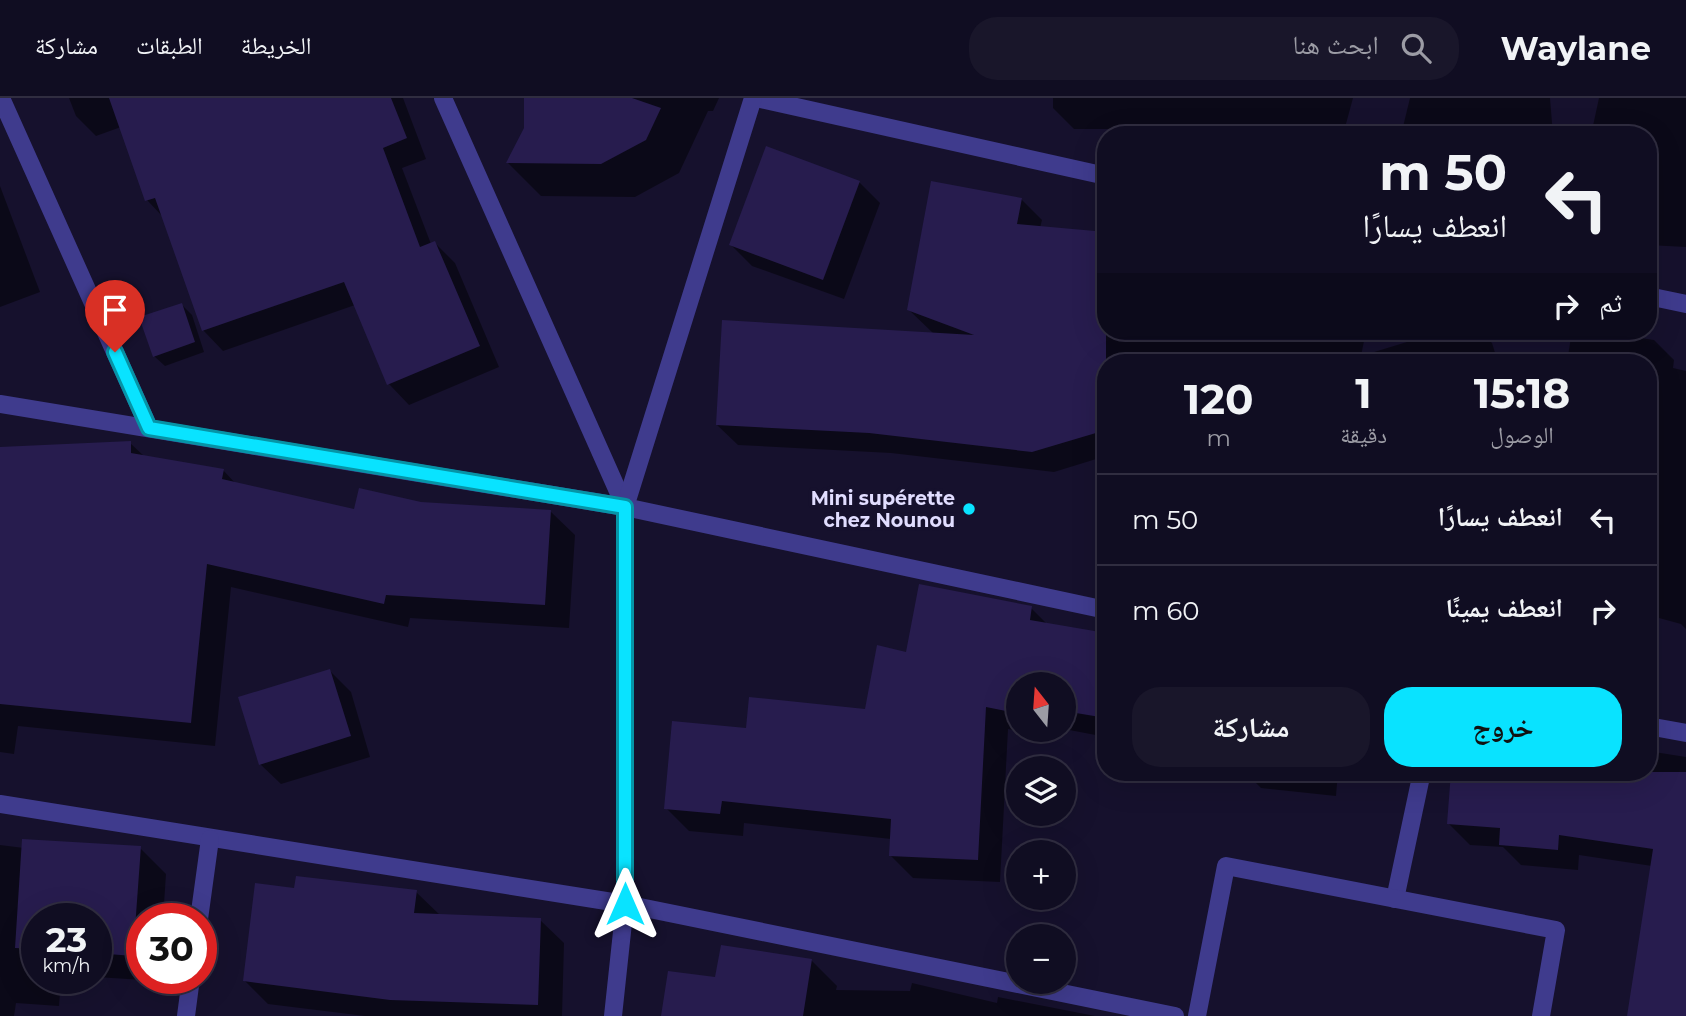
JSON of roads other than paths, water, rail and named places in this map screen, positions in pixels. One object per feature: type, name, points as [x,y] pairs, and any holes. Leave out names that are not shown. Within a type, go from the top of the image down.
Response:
[{"type":"street","points":[[1,98],[149,428]]},
{"type":"street","points":[[443,98],[625,507]]},
{"type":"street","points":[[612,1016],[625,904],[625,507],[755,98],[1097,174]]},
{"type":"street","points":[[1657,298],[1686,304]]},
{"type":"street","points":[[0,404],[625,507],[1097,608]]},
{"type":"street","points":[[1657,728],[1686,733]]},
{"type":"street","points":[[1395,898],[1420,781]]},
{"type":"street","points":[[0,804],[625,904],[1175,1016]]},
{"type":"street","points":[[201,903],[210,839]]},
{"type":"street","points":[[1197,1016],[1226,866],[1556,930],[1541,1016]]},
{"type":"street","points":[[186,1016],[189,994]]},
{"type":"place","name":"Mini supérette chez Nounou","points":[[969,509]]}]
